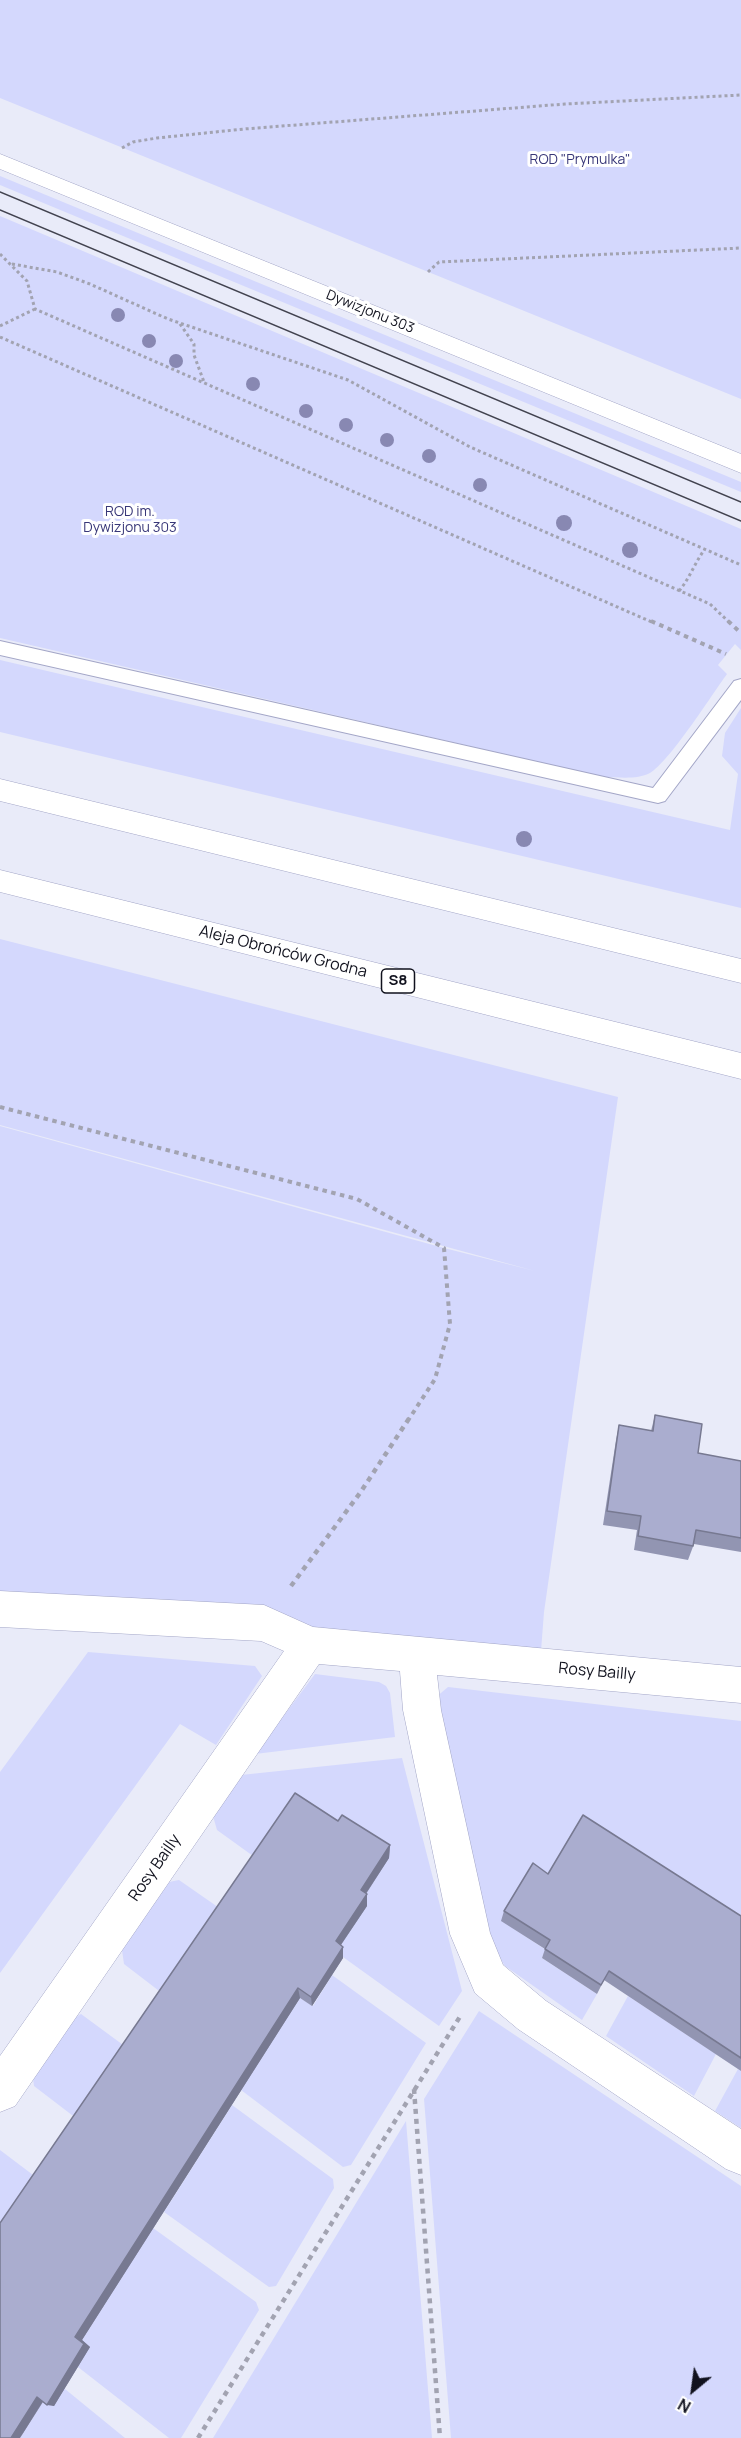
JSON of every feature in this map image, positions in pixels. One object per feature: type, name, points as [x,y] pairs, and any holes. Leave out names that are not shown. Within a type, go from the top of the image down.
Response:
[{"type":"main road","name":"Dywizjonu 303","points":[[0,161],[741,464]]},
{"type":"main road","points":[[0,790],[741,971]]},
{"type":"main road","name":"Aleja Obrońców Grodna","points":[[0,881],[741,1066]]},
{"type":"main road","name":"Rosy Bailly","points":[[0,1609],[264,1623],[310,1645],[741,1685]]},
{"type":"main road","name":"Rosy Bailly","points":[[0,2091],[310,1645]]},
{"type":"main road","points":[[417,1656],[422,1710],[470,1934],[489,1979],[532,2015],[741,2154]]},
{"type":"lane","points":[[0,648],[658,796],[741,686]]},
{"type":"path","points":[[122,148],[133,142],[149,139],[244,129],[565,104],[741,94]]},
{"type":"path","points":[[428,272],[439,262],[741,248]]},
{"type":"path","points":[[0,254],[27,281],[35,309]]},
{"type":"path","points":[[11,264],[57,272],[180,323],[348,380],[470,447],[741,565]]},
{"type":"path","points":[[0,326],[35,309],[710,604],[741,633]]},
{"type":"path","points":[[180,323],[194,344],[194,355],[205,383]]},
{"type":"path","points":[[0,337],[726,654]]},
{"type":"path","points":[[679,591],[691,576],[698,558],[705,549]]},
{"type":"path","points":[[0,1107],[357,1199],[444,1248],[450,1324],[435,1379],[360,1493],[264,1623]]},
{"type":"path","points":[[198,2438],[466,2008]]},
{"type":"path","points":[[414,2089],[440,2438]]},
{"type":"green space","name":"ROD \"Prymulka\"","points":[[0,0],[741,0],[741,399],[0,98]]},
{"type":"green space","points":[[0,176],[741,482],[741,492],[0,185]]},
{"type":"green space","name":"ROD im. Dywizjonu 303","points":[[0,216],[741,529],[741,650],[735,644],[718,665],[727,674],[679,742],[650,773],[639,777],[604,777],[0,638]]},
{"type":"green space","points":[[0,660],[730,830],[738,774],[722,756],[725,733],[741,708],[741,908],[0,732]]},
{"type":"green space","points":[[0,939],[618,1097],[544,1612],[541,1651],[0,1594],[0,1126],[535,1271],[0,1125]]},
{"type":"green space","points":[[88,1652],[255,1666],[262,1676],[216,1745],[180,1724],[0,1973],[0,1772]]},
{"type":"green space","points":[[315,1674],[379,1682],[386,1686],[390,1693],[395,1737],[255,1754]]},
{"type":"green space","points":[[448,1687],[741,1721],[741,1931],[545,1885],[502,1921],[546,1950],[542,1958],[597,1994],[582,2020],[505,1966],[493,1947],[488,1929],[435,1698]]},
{"type":"green space","points":[[402,1758],[462,1991],[439,2026],[336,1952],[366,1906],[260,1861],[217,1830],[213,1816],[241,1775]]},
{"type":"green space","points":[[179,1880],[225,1912],[167,1997],[124,1964],[122,1950],[169,1882]]},
{"type":"green space","points":[[332,1975],[426,2043],[351,2165],[343,2167],[241,2090],[300,1998],[313,2006]]},
{"type":"green space","points":[[628,1996],[716,2054],[694,2096],[606,2036]]},
{"type":"green space","points":[[479,2011],[741,2186],[741,2438],[451,2438],[424,2099]]},
{"type":"green space","points":[[81,2014],[130,2050],[81,2122],[34,2086],[33,2078],[76,2017]]},
{"type":"green space","points":[[738,2069],[741,2071],[741,2128],[715,2111]]},
{"type":"green space","points":[[232,2105],[333,2179],[334,2188],[276,2286],[269,2287],[164,2212]]},
{"type":"green space","points":[[406,2121],[432,2438],[213,2438]]},
{"type":"green space","points":[[0,2150],[41,2181],[0,2240]]},
{"type":"green space","points":[[153,2228],[256,2302],[259,2310],[181,2438],[169,2438],[78,2367],[82,2340]]},
{"type":"green space","points":[[65,2389],[125,2438],[20,2438],[45,2398]]},
{"type":"building","points":[[655,1415],[702,1424],[698,1453],[741,1461],[741,1538],[696,1530],[693,1546],[638,1536],[641,1516],[607,1511],[619,1425],[653,1431]]},
{"type":"building","points":[[295,1793],[338,1821],[342,1815],[390,1845],[361,1890],[367,1894],[336,1941],[343,1947],[311,1997],[298,1988],[75,2337],[84,2344],[47,2405],[37,2397],[11,2438],[0,2438],[0,2223]]},
{"type":"building","points":[[583,1815],[741,1916],[741,2058],[609,1971],[601,1985],[545,1949],[550,1940],[504,1911],[533,1863],[548,1874]]},
{"type":"tram line","points":[[0,192],[741,502]]},
{"type":"tram line","points":[[0,210],[741,521]]}]
